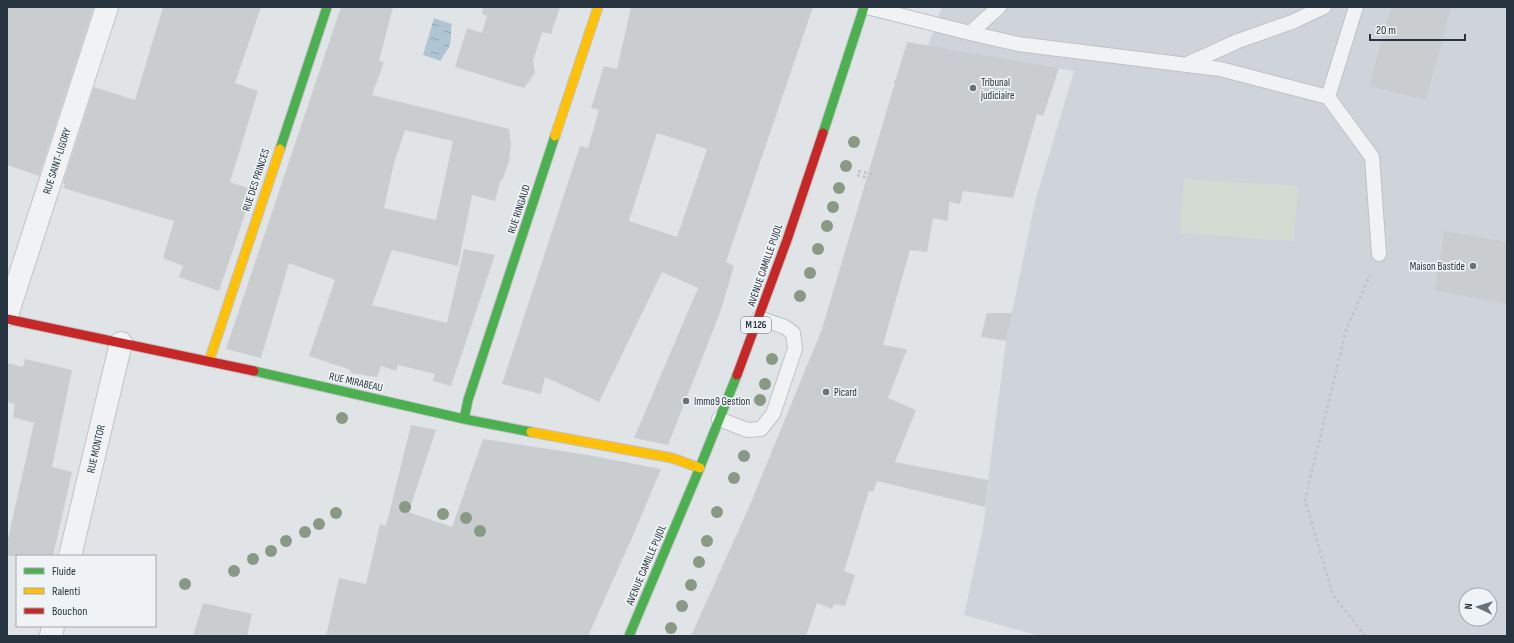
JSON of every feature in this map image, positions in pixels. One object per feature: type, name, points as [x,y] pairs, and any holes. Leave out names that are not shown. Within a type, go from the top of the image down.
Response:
[{"type":"street","name":"RUE SAINT-LIGORY","points":[[7,315],[107,7]]},
{"type":"street","name":"RUE DES PRINCES","points":[[209,362],[327,7]]},
{"type":"street","name":"RUE RINGAUD","points":[[464,419],[468,400],[598,7]]},
{"type":"street","name":"AVENUE CAMILLE PUJOL","points":[[629,636],[700,468],[759,318],[865,7]]},
{"type":"street","name":"RUE MIRABEAU","points":[[7,319],[464,419],[672,458],[700,468]]},
{"type":"street","name":"RUE MONTOR","points":[[70,555],[121,343]]},
{"type":"lane","points":[[865,7],[1018,44],[1220,69],[1328,97],[1372,157],[1379,254]]},
{"type":"lane","points":[[970,33],[999,7]]},
{"type":"lane","points":[[1185,65],[1238,41],[1292,22],[1324,7]]},
{"type":"lane","points":[[1328,97],[1356,7]]},
{"type":"lane","points":[[720,419],[747,430],[761,429],[773,414],[795,349],[793,333],[785,327],[759,318]]},
{"type":"path","points":[[858,171],[872,174]]},
{"type":"path","points":[[857,175],[869,178]]},
{"type":"path","points":[[1364,636],[1333,595],[1305,500],[1346,330],[1379,254]]},
{"type":"shaded area","points":[[942,7],[1507,7],[1507,636],[1040,636],[964,615],[984,523],[1006,341],[1035,202],[1074,71],[928,46]]},
{"type":"shaded area","points":[[1184,179],[1298,186],[1294,241],[1180,233]]},
{"type":"water","points":[[434,18],[452,24],[451,41],[441,61],[423,55]]},
{"type":"building","points":[[7,7],[94,7],[39,176],[7,165]]},
{"type":"building","points":[[163,7],[261,7],[235,83],[258,91],[230,182],[253,190],[219,291],[179,277],[183,266],[163,258],[174,221],[63,188],[65,184],[63,183],[94,87],[135,100]]},
{"type":"building","points":[[341,7],[393,7],[379,61],[384,62],[372,95],[509,129],[511,143],[509,162],[500,182],[495,201],[472,195],[458,266],[392,250],[372,305],[447,323],[464,249],[495,255],[451,386],[433,381],[435,374],[398,365],[396,371],[381,366],[377,377],[350,373],[351,370],[309,356],[335,280],[289,263],[261,358],[226,349]],"holes":[[[405,130],[453,141],[436,220],[384,208],[394,163]]]},
{"type":"building","points":[[483,7],[560,7],[551,34],[542,32],[533,61],[535,73],[524,88],[455,67],[467,28],[482,33],[487,16],[482,14]]},
{"type":"building","points":[[631,7],[813,7],[726,262],[734,266],[721,310],[668,445],[634,438],[698,288],[662,272],[599,402],[545,377],[541,394],[502,384],[580,146],[588,148],[599,110],[591,108],[604,66],[617,69]],"holes":[[[657,133],[707,149],[677,237],[629,221]]]},
{"type":"building","points":[[1391,7],[1451,7],[1426,100],[1369,86]]},
{"type":"building","points":[[907,42],[1059,68],[1043,116],[1037,114],[1013,198],[963,191],[960,204],[949,202],[948,221],[933,218],[927,252],[910,250],[883,345],[907,349],[888,398],[916,410],[895,462],[988,480],[985,507],[877,481],[873,492],[869,491],[844,571],[855,575],[845,606],[834,604],[832,609],[817,603],[806,636],[691,636],[749,507],[822,329]]},
{"type":"building","name":"Maison Bastide","points":[[1444,231],[1507,242],[1507,304],[1435,290]]},
{"type":"building","points":[[987,313],[1012,313],[1006,341],[981,337]]},
{"type":"building","points":[[25,359],[72,370],[52,467],[72,472],[53,555],[7,556],[7,543],[34,423],[13,417],[15,404],[7,402],[7,363],[23,367]]},
{"type":"building","points":[[411,425],[436,430],[409,511],[391,506]]},
{"type":"building","points":[[483,439],[588,455],[661,469],[588,636],[326,636],[339,578],[366,584],[380,524],[386,526],[391,506],[452,527]]},
{"type":"building","points":[[203,603],[252,614],[247,636],[193,636]]},
{"type":"traffic: fast","points":[[280,149],[327,7]]},
{"type":"traffic: fast","points":[[823,133],[864,7]]},
{"type":"traffic: fast","points":[[464,419],[468,400],[555,136]]},
{"type":"traffic: fast","points":[[254,371],[464,419],[531,432]]},
{"type":"traffic: fast","points":[[629,636],[737,375]]},
{"type":"traffic: slow","points":[[555,136],[598,7]]},
{"type":"traffic: slow","points":[[209,361],[280,149]]},
{"type":"traffic: slow","points":[[531,432],[672,458],[700,468]]},
{"type":"traffic: jam","points":[[737,375],[787,240],[823,133]]},
{"type":"traffic: jam","points":[[7,319],[254,371]]},
{"type":"place","name":"Tribunal judiciaire","points":[[973,88]]},
{"type":"place","name":"Maison Bastide","points":[[1473,266]]},
{"type":"place","name":"Picard","points":[[826,392]]},
{"type":"place","name":"Immo9 Gestion","points":[[686,401]]}]
